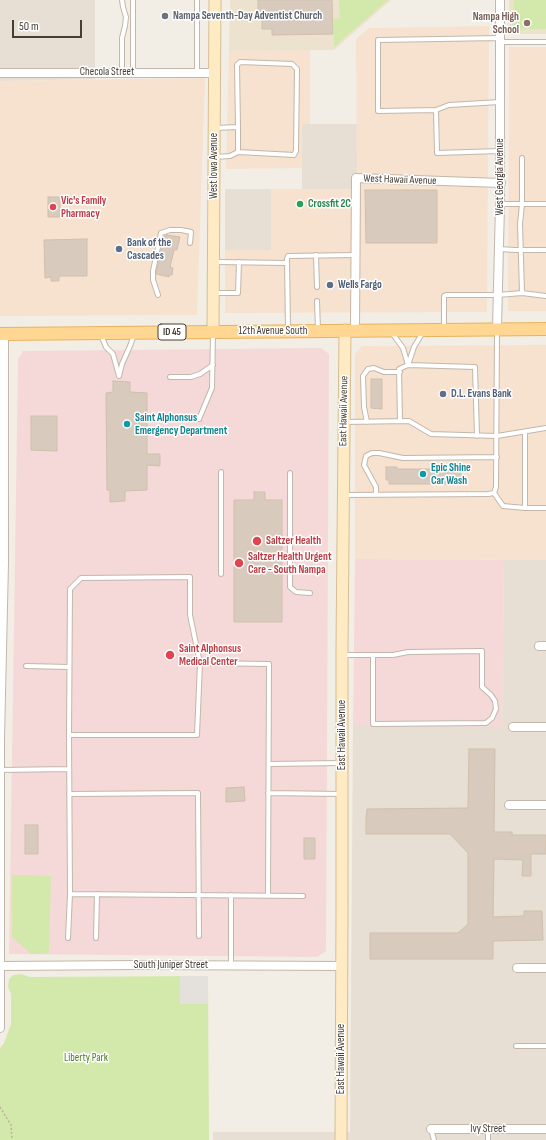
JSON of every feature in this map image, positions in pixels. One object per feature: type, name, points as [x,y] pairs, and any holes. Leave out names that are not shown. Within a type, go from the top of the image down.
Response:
[{"type":"main road","name":"12th Avenue South","points":[[2,334],[288,330],[546,329]]},
{"type":"street","name":"West Iowa Avenue","points":[[213,331],[215,0]]},
{"type":"street","name":"West Georgia Avenue","points":[[497,329],[501,183],[500,0]]},
{"type":"street","name":"Checola Street","points":[[0,74],[215,72]]},
{"type":"street","name":"West Hawaii Avenue","points":[[350,330],[355,255],[356,178],[501,183]]},
{"type":"street","name":"East Hawaii Avenue","points":[[341,1140],[343,495],[344,422],[350,330]]},
{"type":"street","points":[[0,1028],[0,732],[4,563],[2,334]]},
{"type":"street","points":[[513,727],[546,727]]},
{"type":"street","points":[[508,805],[546,805]]},
{"type":"street","name":"South Juniper Street","points":[[0,966],[342,966]]},
{"type":"street","points":[[517,968],[546,968]]},
{"type":"street","name":"Ivy Street","points":[[431,1129],[546,1130]]},
{"type":"lane","points":[[122,0],[126,17],[126,26],[122,38],[122,72]]},
{"type":"lane","points":[[133,0],[133,72]]},
{"type":"lane","points":[[197,0],[197,72]]},
{"type":"lane","points":[[500,102],[449,105],[436,110],[378,111],[378,40],[500,40],[546,42]]},
{"type":"lane","points":[[214,157],[230,156],[238,152],[294,155],[296,151],[297,70],[292,64],[240,62],[237,65],[238,152]]},
{"type":"lane","points":[[436,110],[437,153],[500,151]]},
{"type":"lane","points":[[214,128],[238,127]]},
{"type":"lane","points":[[522,158],[522,204],[520,224],[522,294]]},
{"type":"lane","points":[[500,204],[546,204]]},
{"type":"lane","points":[[158,295],[153,280],[153,271],[161,233],[170,230],[191,232],[190,243]]},
{"type":"lane","points":[[499,249],[546,250]]},
{"type":"lane","points":[[316,255],[317,287]]},
{"type":"lane","points":[[288,330],[286,258],[288,256],[355,255]]},
{"type":"lane","points":[[214,262],[286,263]]},
{"type":"lane","points":[[214,293],[238,293],[239,262]]},
{"type":"lane","points":[[444,329],[444,296],[446,295],[522,294],[546,296]]},
{"type":"lane","points":[[317,301],[318,330]]},
{"type":"lane","points":[[494,493],[496,487],[497,457],[497,329]]},
{"type":"lane","points":[[389,330],[403,348],[408,365]]},
{"type":"lane","points":[[408,365],[414,347],[425,330]]},
{"type":"lane","points":[[199,419],[212,388],[213,331]]},
{"type":"lane","points":[[100,332],[106,347],[113,354],[119,376],[122,364],[135,332]]},
{"type":"lane","points":[[170,377],[191,377],[200,374],[213,365]]},
{"type":"lane","points":[[400,421],[399,369],[408,365],[475,367],[477,436]]},
{"type":"lane","points":[[367,422],[364,407],[363,376],[368,369],[374,368],[384,372],[400,372]]},
{"type":"lane","points":[[344,422],[409,421],[431,434],[477,436],[497,436],[525,433],[546,428]]},
{"type":"lane","points":[[525,433],[525,508]]},
{"type":"lane","points":[[376,495],[376,487],[364,465],[366,456],[372,453],[404,458],[497,457]]},
{"type":"lane","points":[[221,472],[221,574]]},
{"type":"lane","points":[[290,472],[290,587],[296,592],[310,593]]},
{"type":"lane","points":[[343,495],[494,493]]},
{"type":"lane","points":[[494,493],[503,506],[546,508]]},
{"type":"lane","points":[[68,938],[70,894],[69,794],[69,735],[69,667],[70,588],[81,578],[190,577],[190,615],[200,663],[197,735],[69,735]]},
{"type":"lane","points":[[342,655],[373,655],[393,655],[408,652],[482,651],[482,687],[491,695],[495,702],[496,709],[492,718],[486,723],[374,724],[373,655]]},
{"type":"lane","points":[[200,663],[269,664],[268,896]]},
{"type":"lane","points":[[26,666],[69,667]]},
{"type":"lane","points":[[269,764],[342,763]]},
{"type":"lane","points":[[0,770],[69,768]]},
{"type":"lane","points":[[69,794],[198,793],[199,936]]},
{"type":"lane","points":[[268,793],[342,794]]},
{"type":"lane","points":[[70,894],[303,896]]},
{"type":"lane","points":[[96,938],[97,894]]},
{"type":"lane","points":[[231,895],[231,965]]},
{"type":"lane","points":[[516,1046],[546,1046]]},
{"type":"lane","points":[[431,1129],[434,1140]]},
{"type":"lane","points":[[488,1129],[488,1140]]},
{"type":"path","points":[[0,1107],[11,1125],[12,1140]]},
{"type":"shaded area","points":[[0,0],[95,0],[95,79],[0,81]]},
{"type":"shaded area","points":[[230,0],[391,0],[334,50],[229,51]]},
{"type":"shaded area","name":"Nampa High School","points":[[509,0],[546,0],[546,34],[518,34],[508,30]]},
{"type":"shaded area","points":[[489,26],[487,312],[225,313],[225,250],[271,250],[271,189],[357,189],[356,39],[369,28]]},
{"type":"shaded area","points":[[509,47],[546,47],[546,311],[508,311]]},
{"type":"shaded area","points":[[310,50],[310,124],[302,124],[302,168],[226,169],[229,51]]},
{"type":"shaded area","points":[[205,78],[197,315],[0,316],[0,81]]},
{"type":"shaded area","points":[[302,124],[357,124],[357,189],[302,189]]},
{"type":"shaded area","points":[[225,189],[271,189],[271,250],[225,250]]},
{"type":"shaded area","points":[[546,345],[546,560],[355,559],[355,354],[362,346]]},
{"type":"shaded area","name":"Saint Alphonsus Medical Center","points":[[321,348],[329,354],[326,951],[317,957],[9,954],[18,359],[23,351]]},
{"type":"shaded area","points":[[355,559],[504,560],[502,727],[353,726]]},
{"type":"shaded area","points":[[504,560],[546,560],[546,1140],[213,1140],[213,1132],[350,1132],[353,726],[502,726]]},
{"type":"shaded area","points":[[180,976],[208,976],[208,1004],[180,1004]]},
{"type":"green space","points":[[339,0],[388,0],[334,47],[334,19],[340,18]]},
{"type":"green space","name":"Nampa High School","points":[[514,0],[546,0],[546,29],[511,30]]},
{"type":"green space","points":[[12,875],[51,876],[49,954],[31,954],[12,937]]},
{"type":"green space","name":"Liberty Park","points":[[21,974],[30,977],[208,976],[209,1140],[0,1140],[0,1048],[4,1043],[11,1024],[11,994],[8,987],[9,979],[13,975]]},
{"type":"building","points":[[258,0],[332,0],[333,34],[272,35],[272,29],[262,29],[262,17],[258,17]]},
{"type":"building","points":[[365,190],[437,190],[437,243],[366,243]]},
{"type":"building","points":[[48,197],[60,197],[60,217],[48,217]]},
{"type":"building","points":[[164,236],[180,237],[177,250],[174,250],[170,267],[173,268],[172,275],[169,275],[169,277],[156,274]]},
{"type":"building","points":[[87,239],[87,276],[59,276],[59,281],[51,281],[51,277],[45,278],[44,240]]},
{"type":"building","points":[[371,379],[382,379],[382,409],[371,408]]},
{"type":"building","name":"Saint Alphonsus Emergency Department","points":[[113,381],[130,382],[130,392],[147,393],[147,454],[160,454],[160,466],[147,465],[147,490],[125,491],[125,501],[110,502],[110,490],[107,490],[106,393],[113,392]]},
{"type":"building","points":[[31,416],[57,416],[57,451],[31,450]]},
{"type":"building","name":"Epic Shine Car Wash","points":[[386,467],[397,467],[397,469],[461,469],[461,479],[459,479],[459,484],[389,484],[389,480],[386,480]]},
{"type":"building","points":[[254,492],[265,492],[265,500],[282,500],[282,622],[234,622],[234,500],[254,500]]},
{"type":"building","points":[[469,749],[495,749],[494,832],[512,832],[512,835],[546,835],[546,854],[531,854],[531,876],[522,876],[523,860],[494,859],[493,917],[524,916],[524,911],[542,911],[543,940],[493,941],[493,959],[370,959],[370,933],[458,933],[468,924],[468,853],[450,834],[366,834],[366,818],[367,809],[468,808]]},
{"type":"building","points":[[244,787],[245,801],[226,802],[226,788]]},
{"type":"building","points":[[25,825],[38,825],[38,854],[25,854]]},
{"type":"building","points":[[304,838],[315,838],[315,859],[304,859]]},
{"type":"place","name":"Nampa Seventh-Day Adventist Church","points":[[165,16]]},
{"type":"place","name":"Nampa High School","points":[[527,23]]},
{"type":"place","name":"Crossfit 2C","points":[[300,204]]},
{"type":"place","name":"Vic's Family Pharmacy","points":[[53,207]]},
{"type":"place","name":"Bank of the Cascades","points":[[119,249]]},
{"type":"place","name":"Wells Fargo","points":[[330,285]]},
{"type":"place","name":"D.L. Evans Bank","points":[[443,394]]},
{"type":"place","name":"Saint Alphonsus Emergency Department","points":[[127,424]]},
{"type":"place","name":"Epic Shine Car Wash","points":[[423,474]]},
{"type":"place","name":"Saltzer Health","points":[[257,541]]},
{"type":"place","name":"Saltzer Health Urgent Care - South Nampa","points":[[239,563]]},
{"type":"place","name":"Saint Alphonsus Medical Center","points":[[170,655]]}]
